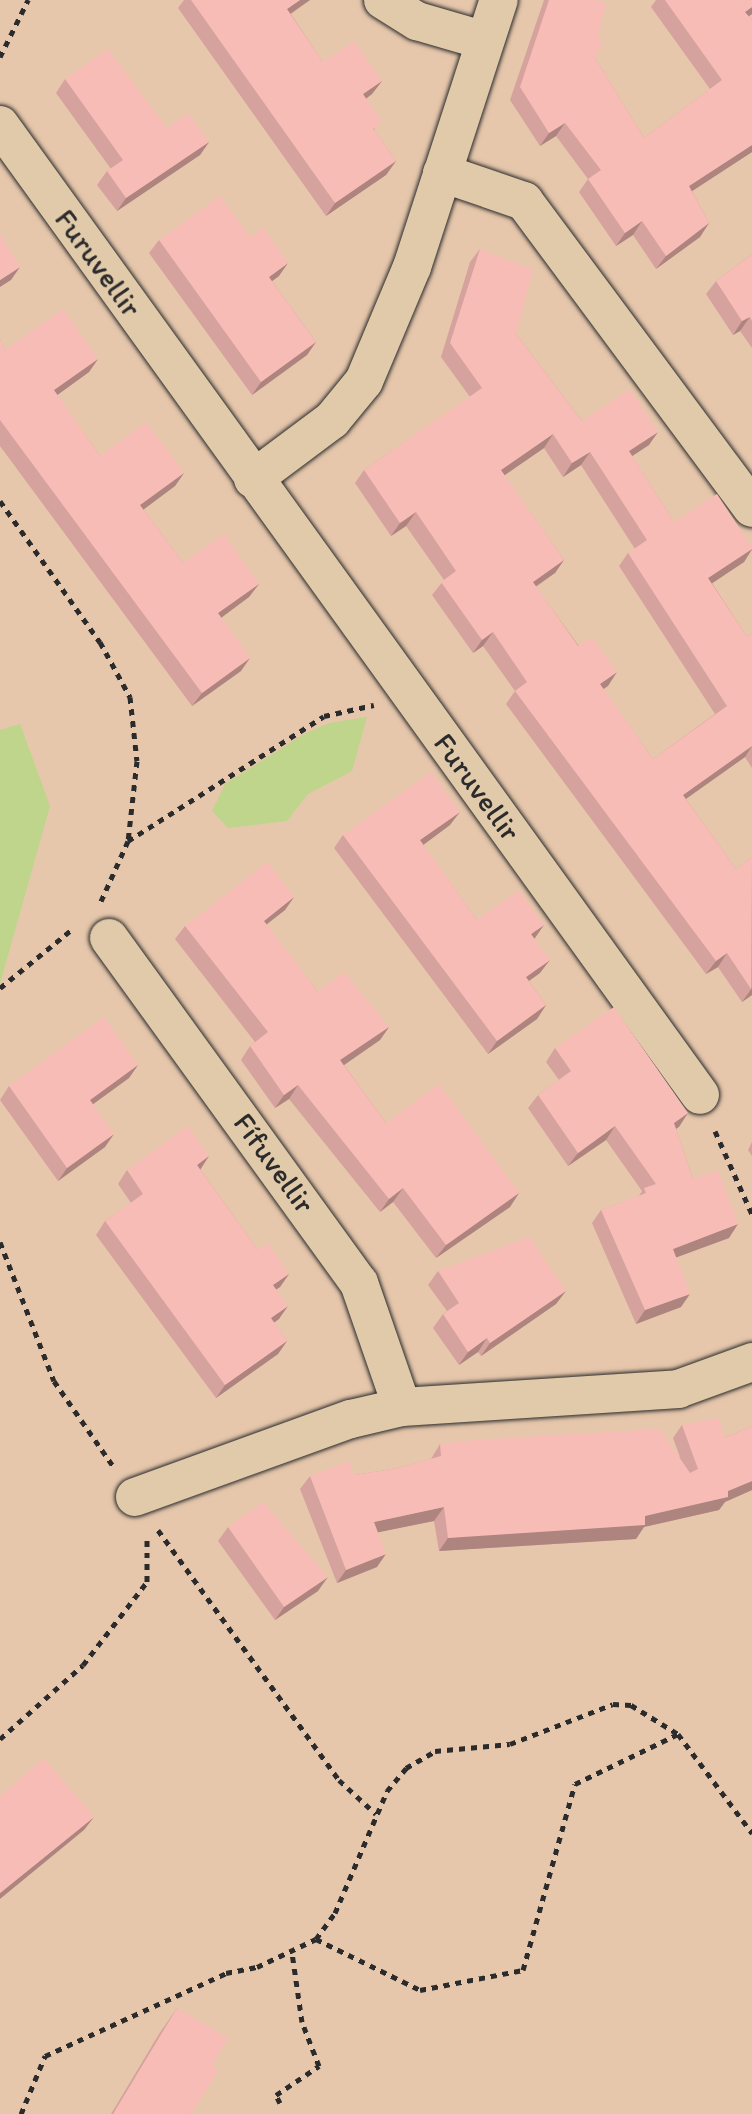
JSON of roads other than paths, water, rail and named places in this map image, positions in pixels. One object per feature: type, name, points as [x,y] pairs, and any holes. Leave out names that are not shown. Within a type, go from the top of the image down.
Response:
[{"type":"street","points":[[383,0],[417,21],[482,40]]},
{"type":"street","points":[[253,479],[332,420],[364,381],[412,267],[482,40],[499,0]]},
{"type":"street","name":"Furuvellir","points":[[0,125],[700,1095]]},
{"type":"street","points":[[442,173],[524,201],[752,508]]},
{"type":"street","name":"Fífuvellir","points":[[93,924],[350,1270],[386,1351],[402,1407]]},
{"type":"street","points":[[141,1505],[351,1419],[402,1407],[678,1389],[752,1362]]}]
